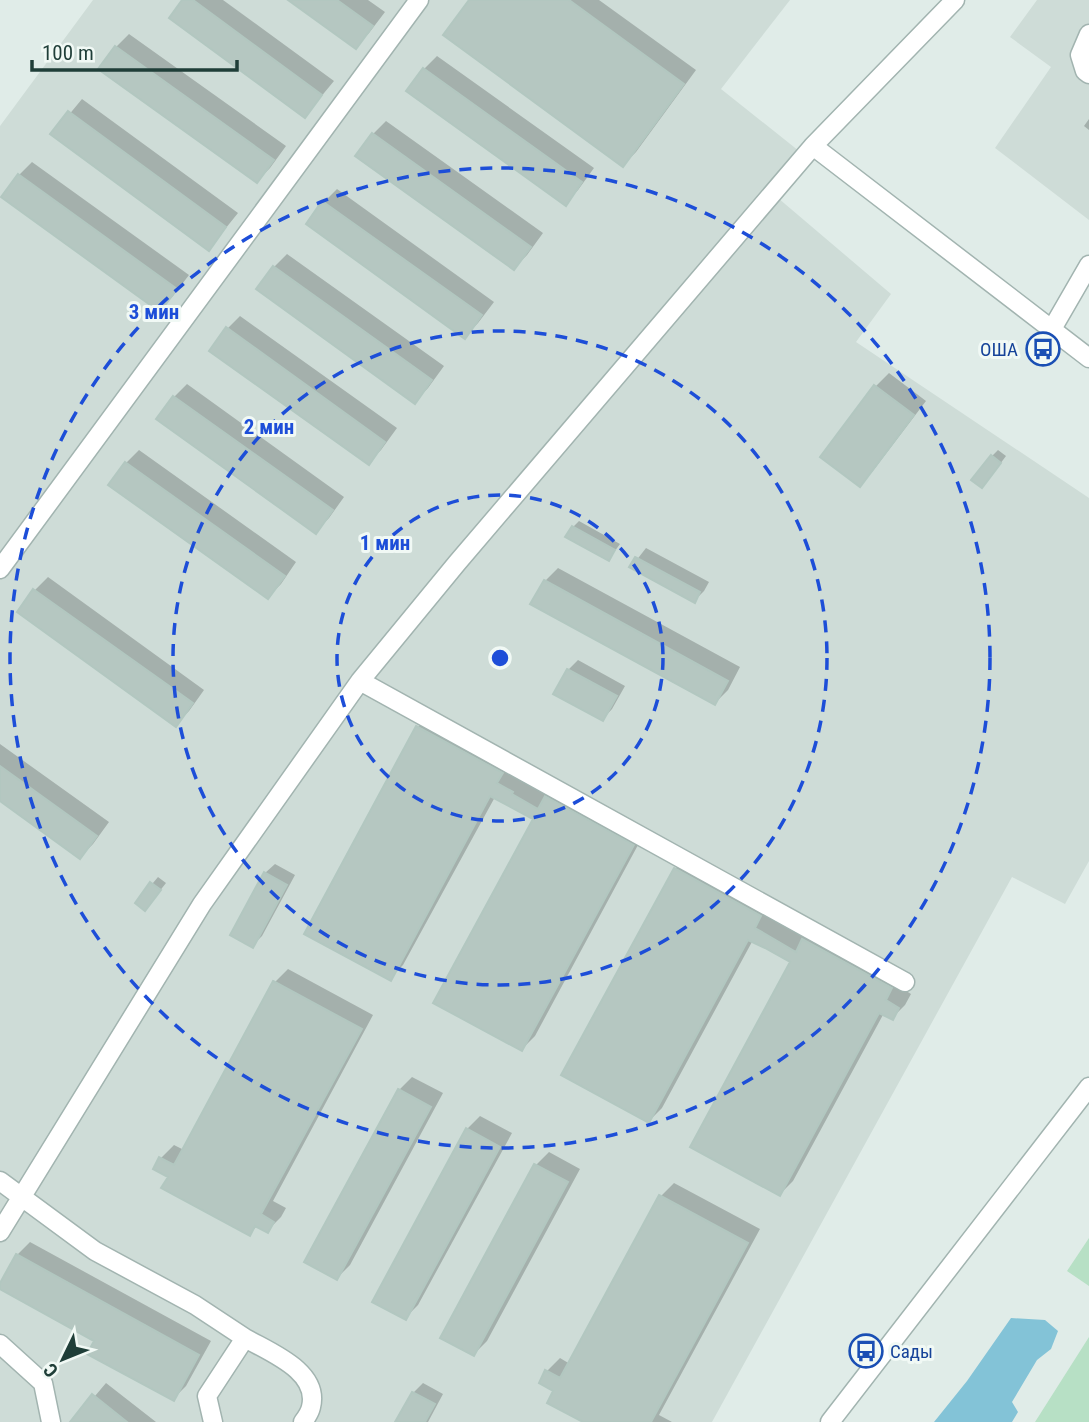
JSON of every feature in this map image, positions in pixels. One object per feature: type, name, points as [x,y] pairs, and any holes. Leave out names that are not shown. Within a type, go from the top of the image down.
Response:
[{"type":"street","points":[[0,569],[419,0]]},
{"type":"street","points":[[0,1232],[202,904],[360,681],[457,563],[813,146],[955,0]]},
{"type":"street","points":[[1089,34],[1080,55],[1085,71],[1089,74]]},
{"type":"street","points":[[813,146],[1089,358]]},
{"type":"street","points":[[1052,329],[1087,273]]},
{"type":"street","points":[[360,681],[905,982]]},
{"type":"street","points":[[835,1420],[1089,1087]]},
{"type":"street","points":[[0,1181],[95,1251],[195,1305],[300,1372],[312,1390],[311,1408],[303,1422]]},
{"type":"street","points":[[213,1422],[207,1396],[245,1338]]},
{"type":"street","points":[[0,1345],[43,1384],[51,1422]]},
{"type":"shaded area","points":[[93,0],[790,0],[721,89],[809,159],[778,198],[891,294],[856,342],[1089,498],[1089,861],[1065,904],[1012,877],[712,1422],[0,1422],[0,126]]},
{"type":"shaded area","points":[[1037,0],[1089,0],[1089,220],[995,148],[1051,67],[1010,37]]},
{"type":"green space","points":[[1089,1238],[1089,1286],[1067,1271]]},
{"type":"green space","points":[[1089,1337],[1089,1422],[1035,1422]]},
{"type":"water","points":[[1011,1318],[1045,1320],[1058,1331],[1051,1349],[1037,1360],[1012,1402],[1018,1412],[1012,1422],[934,1422],[967,1381]]},
{"type":"building","points":[[182,0],[193,0],[322,95],[305,118],[169,18]]},
{"type":"building","points":[[288,0],[337,0],[373,26],[356,49]]},
{"type":"building","points":[[469,0],[569,0],[684,84],[623,167],[443,35]]},
{"type":"building","points":[[115,46],[274,160],[257,183],[98,69]]},
{"type":"building","points":[[423,68],[582,182],[566,206],[406,91]]},
{"type":"building","points":[[68,111],[226,227],[209,251],[50,134]]},
{"type":"building","points":[[372,133],[531,247],[514,270],[355,156]]},
{"type":"building","points":[[18,174],[177,289],[160,312],[1,197]]},
{"type":"building","points":[[322,201],[482,315],[465,339],[306,224]]},
{"type":"building","points":[[273,266],[432,380],[415,404],[256,289]]},
{"type":"building","points":[[226,327],[385,442],[369,465],[209,351]]},
{"type":"building","points":[[874,385],[914,415],[860,487],[820,457]]},
{"type":"building","points":[[173,396],[333,510],[316,534],[156,419]]},
{"type":"building","points":[[991,455],[1001,463],[982,488],[971,480]]},
{"type":"building","points":[[125,462],[285,576],[268,599],[108,485]]},
{"type":"building","points":[[572,526],[615,550],[609,561],[565,537]]},
{"type":"building","points":[[635,557],[700,592],[695,603],[629,567]]},
{"type":"building","points":[[544,580],[728,681],[715,705],[530,604]]},
{"type":"building","points":[[33,589],[193,703],[176,727],[17,612]]},
{"type":"building","points":[[567,669],[617,696],[603,721],[553,694]]},
{"type":"building","points":[[416,726],[503,773],[497,783],[538,809],[545,796],[634,845],[522,1051],[433,1003],[533,819],[490,796],[391,981],[304,934]]},
{"type":"building","points":[[0,766],[97,836],[80,859],[0,801]]},
{"type":"building","points":[[674,868],[761,916],[755,928],[796,952],[802,939],[892,988],[886,1000],[899,1008],[893,1020],[879,1013],[780,1196],[690,1147],[790,962],[765,948],[748,940],[649,1123],[561,1075]]},
{"type":"building","points":[[264,872],[287,885],[253,948],[230,935]]},
{"type":"building","points":[[150,882],[161,890],[145,911],[135,903]]},
{"type":"building","points":[[273,981],[362,1029],[261,1214],[274,1222],[268,1233],[255,1226],[250,1236],[161,1188],[168,1177],[153,1169],[159,1157],[174,1165]]},
{"type":"building","points":[[398,1089],[431,1107],[337,1280],[304,1262]]},
{"type":"building","points":[[466,1128],[500,1147],[406,1320],[372,1302]]},
{"type":"building","points":[[534,1164],[568,1182],[474,1356],[440,1338]]},
{"type":"building","points":[[659,1195],[748,1243],[651,1422],[583,1422],[547,1403],[553,1391],[539,1383],[545,1370],[560,1378]]},
{"type":"building","points":[[16,1254],[199,1355],[174,1401],[87,1354],[94,1341],[0,1289],[0,1283]]},
{"type":"building","points":[[412,1392],[435,1404],[425,1422],[395,1422]]},
{"type":"building","points":[[92,1394],[127,1422],[70,1422]]},
{"type":"place","name":"ОША","points":[[1043,349]]},
{"type":"place","name":"Сады","points":[[866,1351]]}]
